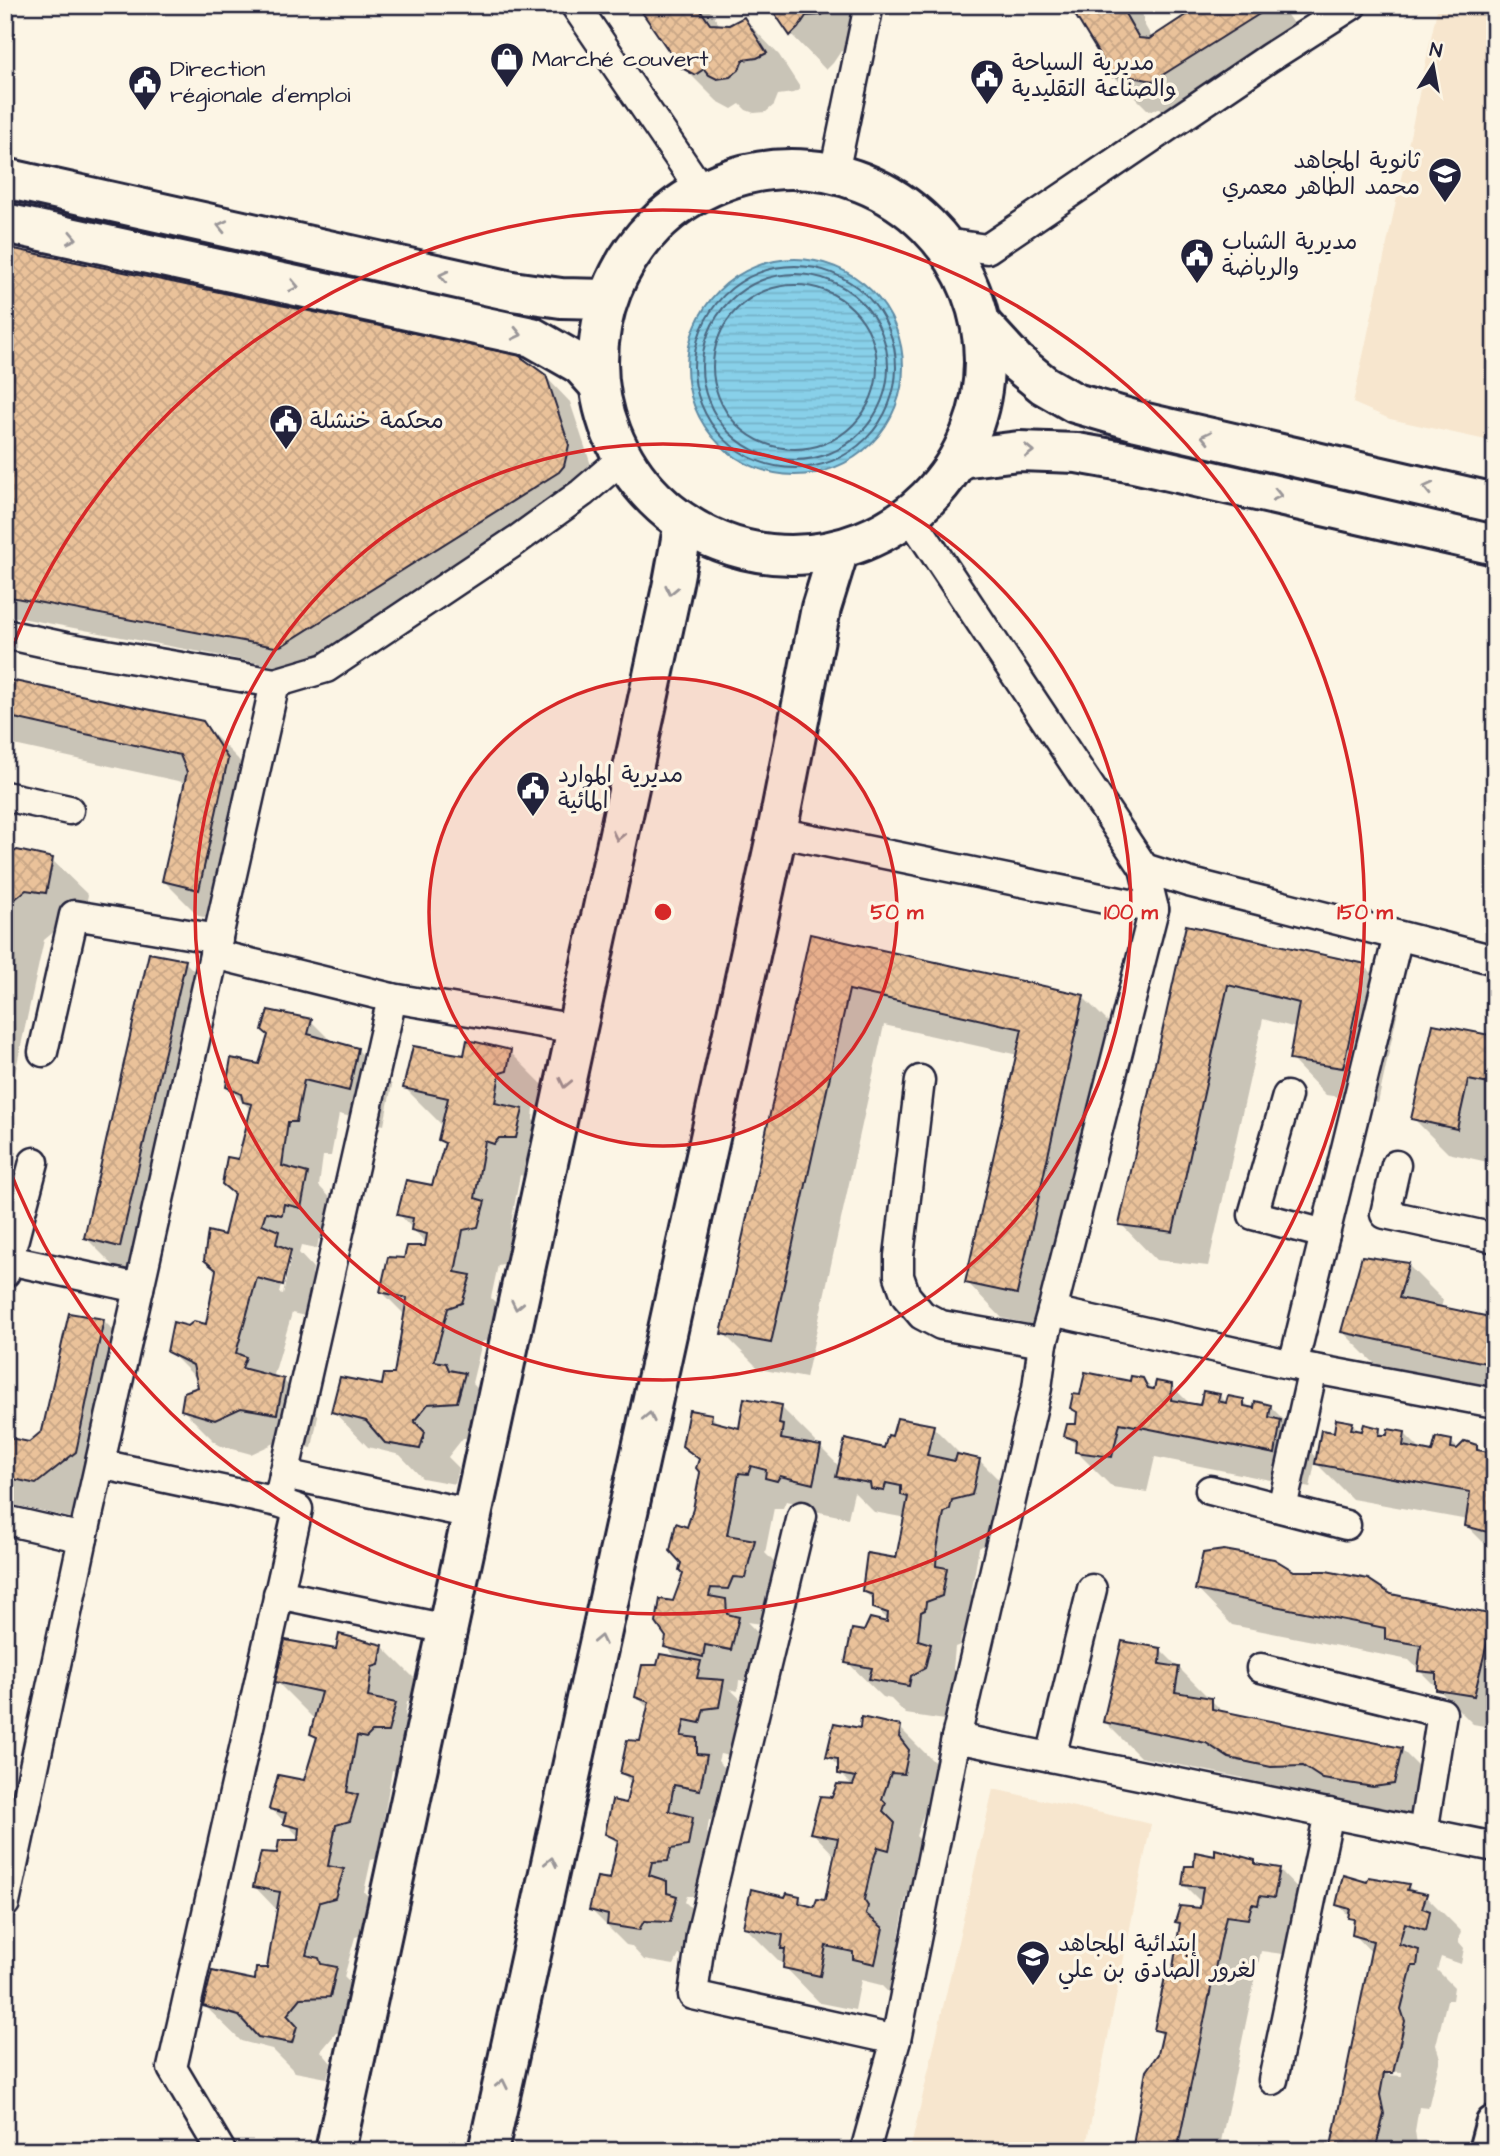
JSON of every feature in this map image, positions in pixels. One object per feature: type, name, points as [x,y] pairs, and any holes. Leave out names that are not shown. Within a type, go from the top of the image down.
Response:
[{"type":"main road","points":[[789,168],[834,173],[876,188],[914,212],[945,243],[968,281],[982,325],[986,374],[976,423],[961,458],[910,516],[839,550],[785,556],[732,547],[684,523],[649,494],[623,458],[607,422],[598,384],[598,345],[608,299],[623,266],[644,236],[670,210],[701,190],[744,174],[789,168]]},
{"type":"main road","points":[[5,178],[512,290],[561,298],[608,299]]},
{"type":"main road","points":[[5,223],[532,337],[581,365],[598,384]]},
{"type":"main road","points":[[982,325],[1016,362],[1044,385],[1075,403],[1137,421],[1495,503]]},
{"type":"main road","points":[[961,458],[1019,451],[1077,453],[1134,463],[1495,545]]},
{"type":"main road","points":[[335,2151],[684,523]]},
{"type":"main road","points":[[488,2151],[777,832],[821,608],[839,550]]},
{"type":"main road","points":[[1488,2151],[1495,2125]]},
{"type":"street","points":[[575,5],[701,190]]},
{"type":"street","points":[[834,173],[869,5]]},
{"type":"street","points":[[945,243],[987,249],[1352,5]]},
{"type":"street","points":[[5,634],[65,648],[275,683],[326,668],[517,540],[582,493],[623,458]]},
{"type":"street","points":[[865,2151],[896,2040],[956,1738],[1037,1388],[1043,1343],[1154,909],[1144,869],[910,516]]},
{"type":"street","points":[[5,1903],[83,1538],[275,683]]},
{"type":"street","points":[[5,796],[69,810]]},
{"type":"street","points":[[777,832],[1154,909]]},
{"type":"street","points":[[1144,869],[1495,960]]},
{"type":"street","points":[[43,1052],[74,915],[216,946],[392,998],[577,1029]]},
{"type":"street","points":[[1282,1508],[1325,1234],[1398,936]]},
{"type":"street","points":[[221,2151],[172,2068],[278,1594],[288,1505],[392,998]]},
{"type":"street","points":[[920,1080],[899,1256],[899,1276],[906,1296],[922,1315],[941,1325],[1043,1343]]},
{"type":"street","points":[[1287,1096],[1253,1215],[1325,1234]]},
{"type":"street","points":[[34,1162],[7,1266],[139,1288]]},
{"type":"street","points":[[1396,1165],[1385,1214],[1495,1238]]},
{"type":"street","points":[[1052,1311],[1303,1367],[1495,1403]]},
{"type":"street","points":[[100,1464],[288,1505]]},
{"type":"street","points":[[295,1476],[472,1514]]},
{"type":"street","points":[[1210,1490],[1346,1525]]},
{"type":"street","points":[[802,1516],[701,1935],[693,1996],[896,2040]]},
{"type":"street","points":[[5,1520],[83,1538]]},
{"type":"street","points":[[1051,1757],[1092,1589]]},
{"type":"street","points":[[278,1594],[447,1629]]},
{"type":"street","points":[[1261,1668],[1442,1713],[1423,1833]]},
{"type":"street","points":[[956,1738],[1495,1847]]},
{"type":"street","points":[[1273,2080],[1329,1813]]},
{"type":"shaded area","name":"ثانوية المجاهد محمد الطاهر معمري","points":[[1438,5],[1495,5],[1495,442],[1390,419],[1353,403]]},
{"type":"shaded area","name":"إبتدائية المجاهد لغرور الصادق بن علي","points":[[993,1789],[1151,1824],[1085,2151],[910,2151]]},
{"type":"water","points":[[795,259],[836,267],[872,290],[895,326],[903,367],[895,408],[872,444],[836,467],[795,475],[754,467],[718,444],[695,408],[687,367],[695,326],[718,290],[754,267]]},
{"type":"building","points":[[637,5],[697,5],[710,24],[729,25],[744,17],[767,53],[743,60],[739,70],[730,77],[717,79],[704,69],[695,75],[680,67]]},
{"type":"building","points":[[769,5],[830,5],[822,15],[806,16],[790,36]]},
{"type":"building","points":[[1069,5],[1120,5],[1139,38],[1149,39],[1201,5],[1272,6],[1153,81],[1122,75],[1113,77]]},
{"type":"building","name":"محكمة خنشلة","points":[[5,247],[518,355],[546,375],[569,445],[564,466],[559,472],[283,645],[275,647],[5,596]]},
{"type":"building","points":[[5,679],[203,721],[228,759],[199,890],[162,881],[187,772],[180,755],[5,716]]},
{"type":"building","points":[[17,850],[53,858],[46,893],[26,890],[9,904],[5,922],[5,858]]},
{"type":"building","points":[[1186,925],[1366,964],[1343,1068],[1289,1060],[1299,1003],[1228,985],[1173,1232],[1119,1225]]},
{"type":"building","points":[[810,934],[1084,995],[1017,1294],[965,1283],[1022,1029],[849,990],[771,1343],[721,1334]]},
{"type":"building","points":[[149,953],[186,960],[120,1247],[84,1238]]},
{"type":"building","points":[[268,1010],[312,1019],[308,1034],[358,1048],[349,1091],[304,1080],[296,1122],[288,1122],[282,1166],[308,1173],[301,1208],[284,1204],[282,1215],[266,1212],[262,1224],[279,1231],[276,1244],[291,1250],[283,1285],[257,1278],[236,1353],[246,1357],[242,1368],[284,1379],[277,1414],[241,1408],[215,1420],[181,1410],[184,1392],[198,1387],[193,1365],[167,1352],[173,1322],[188,1326],[194,1321],[206,1324],[216,1270],[204,1260],[208,1231],[224,1235],[234,1194],[222,1184],[227,1157],[238,1159],[252,1104],[243,1102],[241,1094],[226,1087],[231,1058],[259,1064],[268,1035],[262,1030]]},
{"type":"building","points":[[1433,1024],[1495,1036],[1495,1085],[1468,1080],[1457,1129],[1411,1119]]},
{"type":"building","points":[[467,1040],[511,1050],[507,1071],[500,1073],[495,1103],[523,1109],[516,1138],[499,1138],[494,1144],[485,1141],[475,1198],[485,1201],[478,1227],[463,1230],[455,1272],[471,1275],[462,1303],[448,1308],[434,1361],[446,1363],[449,1370],[465,1373],[457,1402],[428,1404],[414,1421],[425,1432],[420,1449],[385,1443],[366,1421],[331,1412],[340,1377],[382,1385],[384,1374],[394,1374],[407,1298],[380,1292],[388,1257],[404,1258],[407,1246],[425,1246],[427,1234],[411,1230],[413,1218],[397,1215],[406,1180],[432,1185],[445,1143],[438,1140],[448,1098],[403,1088],[413,1046],[464,1055]]},
{"type":"building","points":[[1362,1256],[1409,1263],[1399,1298],[1495,1318],[1495,1365],[1341,1332]]},
{"type":"building","points":[[69,1313],[104,1319],[76,1452],[36,1484],[5,1477],[5,1437],[29,1442],[42,1431]]},
{"type":"building","points":[[1085,1372],[1130,1381],[1131,1376],[1143,1378],[1148,1388],[1154,1389],[1156,1381],[1172,1384],[1171,1400],[1200,1405],[1203,1391],[1220,1394],[1218,1401],[1226,1403],[1228,1396],[1244,1399],[1244,1406],[1254,1408],[1255,1401],[1271,1405],[1269,1417],[1281,1420],[1275,1454],[1120,1423],[1112,1457],[1075,1452],[1076,1440],[1064,1436],[1067,1424],[1076,1424],[1077,1412],[1070,1408],[1073,1394],[1080,1395]]},
{"type":"building","points":[[744,1398],[782,1405],[779,1424],[783,1425],[781,1439],[821,1446],[813,1484],[780,1476],[777,1481],[765,1478],[766,1470],[751,1466],[748,1474],[739,1473],[727,1535],[755,1540],[745,1578],[733,1577],[728,1589],[711,1588],[709,1596],[726,1599],[727,1614],[739,1617],[731,1650],[705,1645],[703,1657],[664,1647],[666,1637],[656,1623],[660,1599],[673,1601],[683,1574],[679,1570],[681,1563],[670,1551],[676,1523],[687,1527],[700,1473],[696,1468],[699,1459],[682,1446],[689,1410],[712,1414],[711,1421],[739,1428]]},
{"type":"building","points":[[897,1418],[934,1425],[927,1455],[955,1461],[957,1454],[980,1459],[972,1495],[952,1500],[950,1509],[944,1513],[936,1566],[947,1568],[942,1596],[926,1602],[925,1610],[921,1612],[918,1640],[931,1644],[925,1668],[911,1676],[909,1686],[869,1679],[872,1668],[845,1663],[852,1629],[864,1631],[870,1618],[887,1622],[888,1613],[873,1608],[873,1595],[862,1591],[867,1553],[896,1558],[908,1497],[901,1495],[901,1486],[886,1483],[884,1491],[871,1489],[870,1483],[836,1477],[845,1439],[884,1448],[888,1435],[892,1436]]},
{"type":"building","points":[[1336,1419],[1353,1422],[1351,1429],[1362,1431],[1364,1424],[1380,1428],[1379,1435],[1387,1435],[1388,1429],[1405,1432],[1403,1446],[1432,1452],[1436,1437],[1452,1440],[1451,1448],[1457,1449],[1465,1441],[1477,1445],[1477,1450],[1495,1453],[1495,1534],[1465,1526],[1470,1492],[1315,1464],[1321,1430],[1334,1432]]},
{"type":"building","points":[[1224,1550],[1274,1559],[1294,1571],[1326,1571],[1368,1579],[1391,1594],[1494,1615],[1474,1696],[1436,1690],[1436,1673],[1418,1671],[1421,1645],[1385,1639],[1385,1628],[1195,1590],[1203,1553]]},
{"type":"building","points":[[339,1634],[383,1645],[379,1665],[372,1667],[368,1697],[396,1703],[388,1732],[372,1732],[366,1738],[357,1736],[347,1792],[358,1795],[350,1821],[336,1825],[328,1866],[344,1869],[335,1898],[320,1902],[306,1955],[319,1958],[321,1964],[337,1967],[330,1997],[301,1998],[287,2015],[297,2026],[292,2043],[258,2037],[239,2016],[203,2006],[212,1971],[255,1980],[256,1968],[267,1968],[280,1892],[253,1887],[261,1852],[277,1853],[279,1840],[298,1840],[299,1828],[283,1824],[286,1813],[269,1809],[278,1775],[304,1780],[317,1737],[310,1734],[321,1692],[275,1682],[285,1640],[336,1649]]},
{"type":"building","points":[[1122,1641],[1161,1648],[1160,1664],[1179,1667],[1175,1692],[1212,1698],[1212,1709],[1402,1748],[1394,1784],[1373,1787],[1323,1779],[1303,1766],[1271,1767],[1229,1758],[1206,1743],[1103,1722]]},
{"type":"building","points":[[660,1654],[701,1661],[697,1678],[724,1680],[719,1707],[704,1709],[700,1723],[685,1720],[681,1736],[697,1738],[697,1754],[707,1755],[700,1790],[674,1785],[669,1811],[693,1817],[688,1846],[671,1849],[668,1861],[652,1862],[649,1875],[667,1881],[667,1893],[677,1896],[670,1922],[644,1921],[639,1930],[607,1925],[608,1915],[589,1910],[597,1877],[610,1879],[618,1840],[605,1834],[612,1800],[626,1803],[632,1777],[620,1773],[627,1740],[640,1741],[649,1702],[635,1697],[642,1665],[657,1665]]},
{"type":"building","points":[[861,1717],[901,1726],[899,1737],[909,1750],[904,1774],[891,1773],[882,1799],[886,1803],[883,1811],[895,1823],[889,1850],[878,1847],[864,1900],[868,1906],[866,1914],[883,1928],[875,1964],[853,1959],[853,1952],[826,1946],[820,1976],[783,1968],[783,1935],[743,1927],[751,1889],[785,1897],[787,1893],[800,1896],[799,1903],[814,1907],[817,1899],[825,1900],[838,1838],[810,1833],[820,1796],[832,1797],[837,1784],[853,1785],[856,1777],[838,1774],[838,1759],[826,1757],[834,1723],[860,1728]]},
{"type":"building","points":[[1215,1849],[1255,1860],[1255,1864],[1280,1868],[1274,1898],[1260,1896],[1258,1905],[1252,1904],[1248,1919],[1226,1916],[1177,2151],[1132,2151],[1146,2071],[1158,2054],[1163,2032],[1154,2030],[1165,1977],[1173,1968],[1180,1923],[1175,1922],[1180,1906],[1200,1908],[1203,1887],[1182,1885],[1185,1866],[1194,1866],[1195,1852],[1215,1856]]},
{"type":"building","points":[[1343,1875],[1367,1882],[1369,1877],[1409,1884],[1407,1890],[1427,1894],[1422,1908],[1430,1911],[1426,1930],[1405,1923],[1399,1944],[1419,1950],[1417,1966],[1412,1966],[1401,2009],[1405,2021],[1393,2073],[1384,2073],[1380,2095],[1384,2114],[1375,2151],[1330,2151],[1373,1941],[1352,1935],[1354,1919],[1348,1918],[1350,1909],[1336,1905]]},
{"type":"place","name":"Marché couvert","points":[[507,89]]},
{"type":"place","name":"مديرية السياحة والصناعة التقليدية","points":[[987,106]]},
{"type":"place","name":"Direction régionale d'emploi","points":[[145,112]]},
{"type":"place","name":"ثانوية المجاهد محمد الطاهر معمري","points":[[1445,204]]},
{"type":"place","name":"مديرية الشباب والرياضة","points":[[1197,285]]},
{"type":"place","name":"محكمة خنشلة","points":[[286,451]]},
{"type":"place","name":"مديرية الموارد المائية","points":[[533,818]]},
{"type":"place","name":"إبتدائية المجاهد لغرور الصادق بن علي","points":[[1033,1987]]}]
